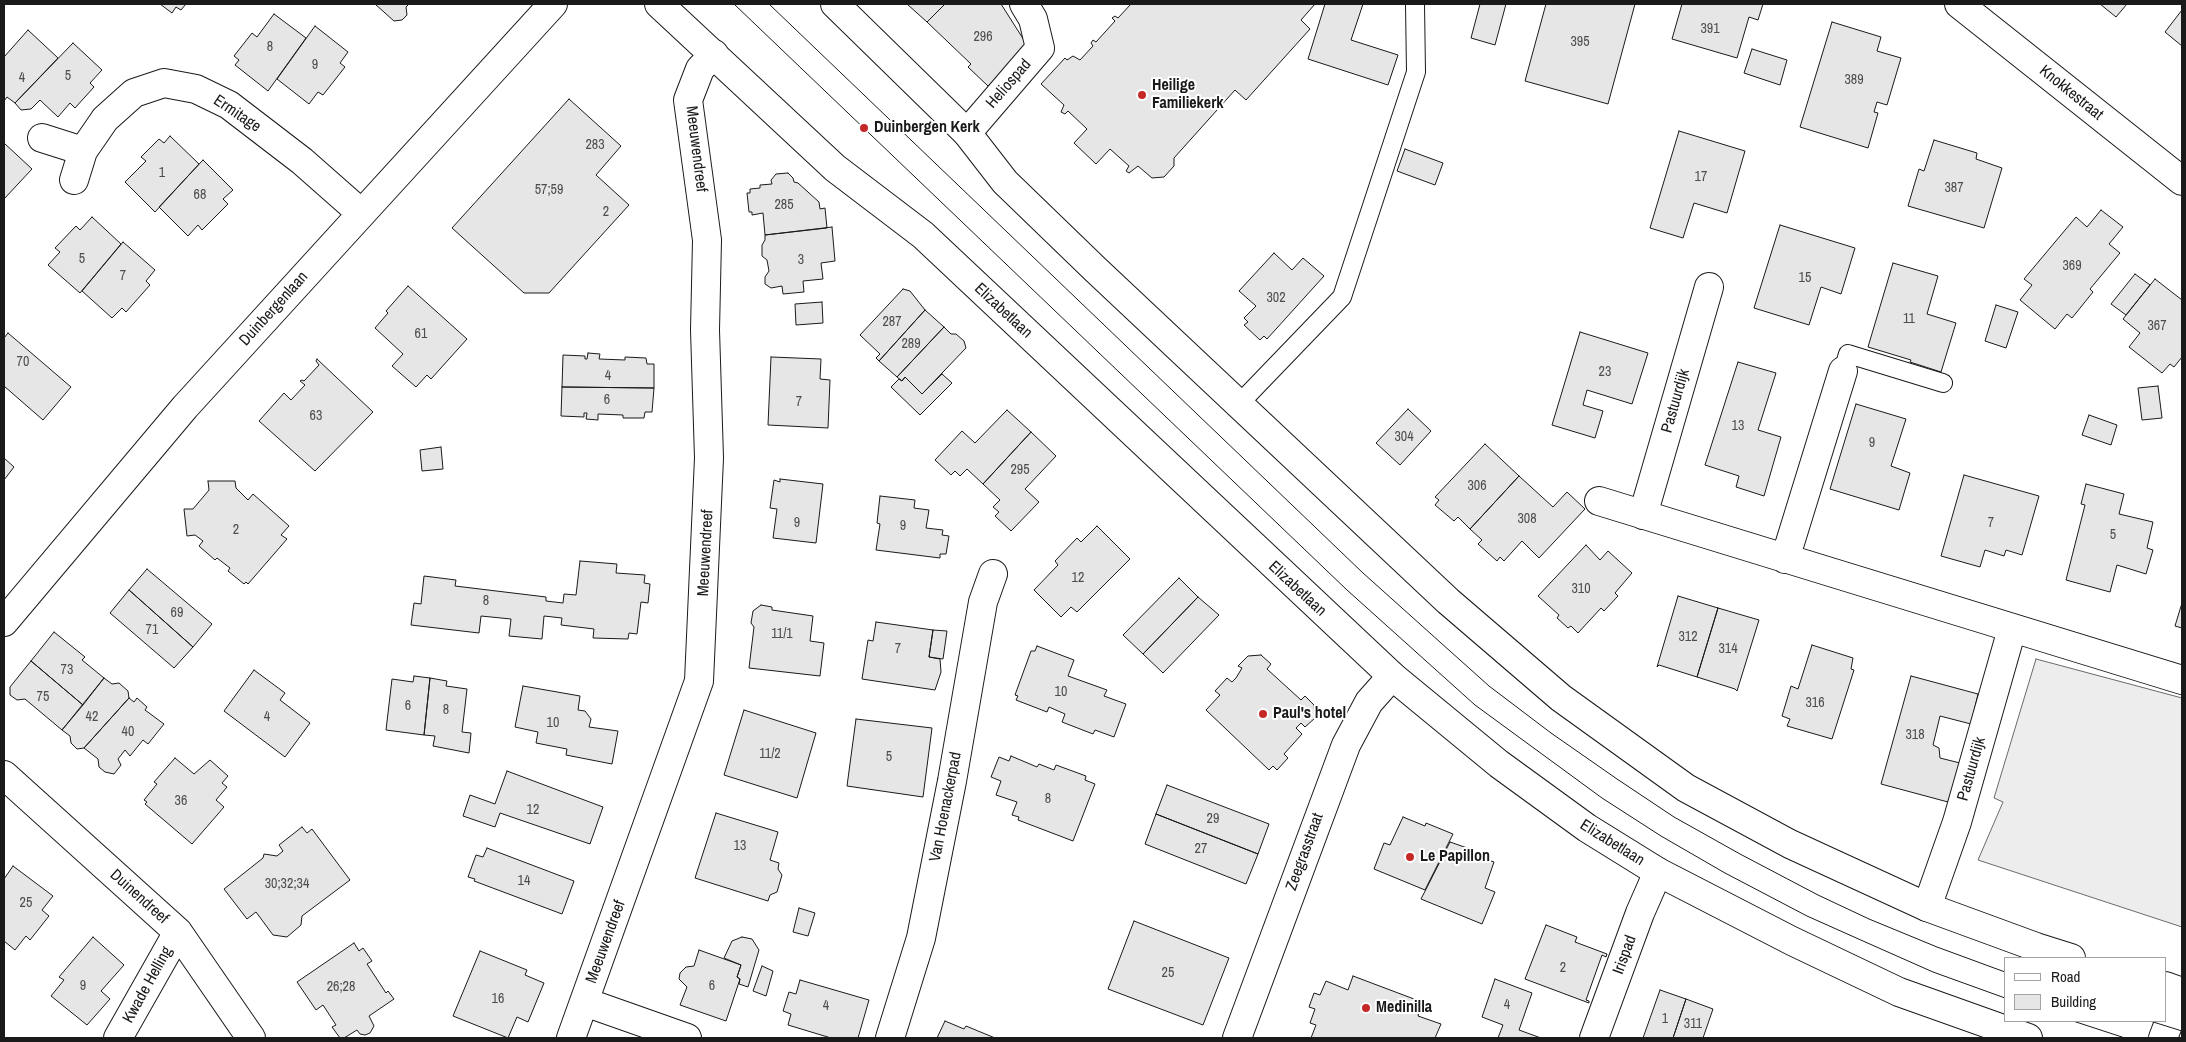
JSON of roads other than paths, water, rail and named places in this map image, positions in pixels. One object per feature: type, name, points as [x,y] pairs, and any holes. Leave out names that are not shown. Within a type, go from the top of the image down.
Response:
[{"type":"street","name":"Duinbergenlaan","points":[[4,622],[185,407],[553,4]]},
{"type":"street","name":"Elizabetlaan","points":[[659,4],[835,168],[922,235],[1392,676],[1523,782],[1587,828],[1658,872],[1792,940],[1899,992],[2028,1038]]},
{"type":"street","points":[[835,4],[967,133],[1005,182],[1238,405],[1448,602],[1561,698],[1686,788],[1790,844],[1927,907],[2036,948],[2068,957]]},
{"type":"street","name":"Heliospad","points":[[967,133],[1040,48],[1033,19],[1024,4]]},
{"type":"street","name":"Knokkestraat","points":[[1959,4],[2182,181]]},
{"type":"street","name":"Meeuwendreef","points":[[571,1038],[699,681],[709,458],[705,330],[707,240],[688,100],[700,70],[714,54]]},
{"type":"street","name":"Ermitage","points":[[74,180],[83,151],[105,119],[134,93],[164,83],[196,88],[229,105],[302,161],[361,213]]},
{"type":"street","points":[[42,138],[83,151]]},
{"type":"street","name":"Pastuurdijk","points":[[1642,515],[1709,287]]},
{"type":"street","points":[[1785,559],[1843,372]]},
{"type":"street","points":[[1599,501],[2182,680]]},
{"type":"street","name":"Van Hoenackerpad","points":[[890,1038],[921,938],[952,781],[983,602],[993,574]]},
{"type":"street","name":"Pastuurdijk","points":[[1927,907],[1957,822],[2012,629]]},
{"type":"street","name":"Zeegrasstraat","points":[[1237,1038],[1346,745],[1369,702],[1392,676]]},
{"type":"street","name":"Duinendreef","points":[[4,775],[178,932],[251,1038]]},
{"type":"street","name":"Irispad","points":[[1594,1038],[1640,913],[1658,872]]},
{"type":"street","name":"Kwade Helling","points":[[118,1038],[178,932]]},
{"type":"street","points":[[2163,1038],[2176,990]]},
{"type":"street","points":[[585,1002],[687,1038]]},
{"type":"lane","points":[[1238,405],[1342,297],[1416,72],[1414,4]]},
{"type":"lane","points":[[1843,372],[1848,354],[1943,384]]},
{"type":"tram line","points":[[734,4],[1347,590],[1475,705],[1602,798],[1661,836],[1725,873],[1807,916],[1933,972],[2004,998]]},
{"type":"tram line","points":[[769,4],[1363,573],[1489,686],[1551,733],[1617,779],[1674,817],[1740,854],[1818,895],[1869,919],[2004,972]]},
{"type":"tram line","points":[[2076,1022],[2125,1038]]},
{"type":"tram line","points":[[2153,1022],[2182,1031]]},
{"type":"place","name":"Heilige Familiekerk","points":[[1142,95]]},
{"type":"place","name":"Duinbergen Kerk","points":[[864,128]]},
{"type":"place","name":"Paul's hotel","points":[[1263,714]]},
{"type":"place","name":"Le Papillon","points":[[1410,857]]},
{"type":"place","name":"Medinilla","points":[[1366,1008]]}]
